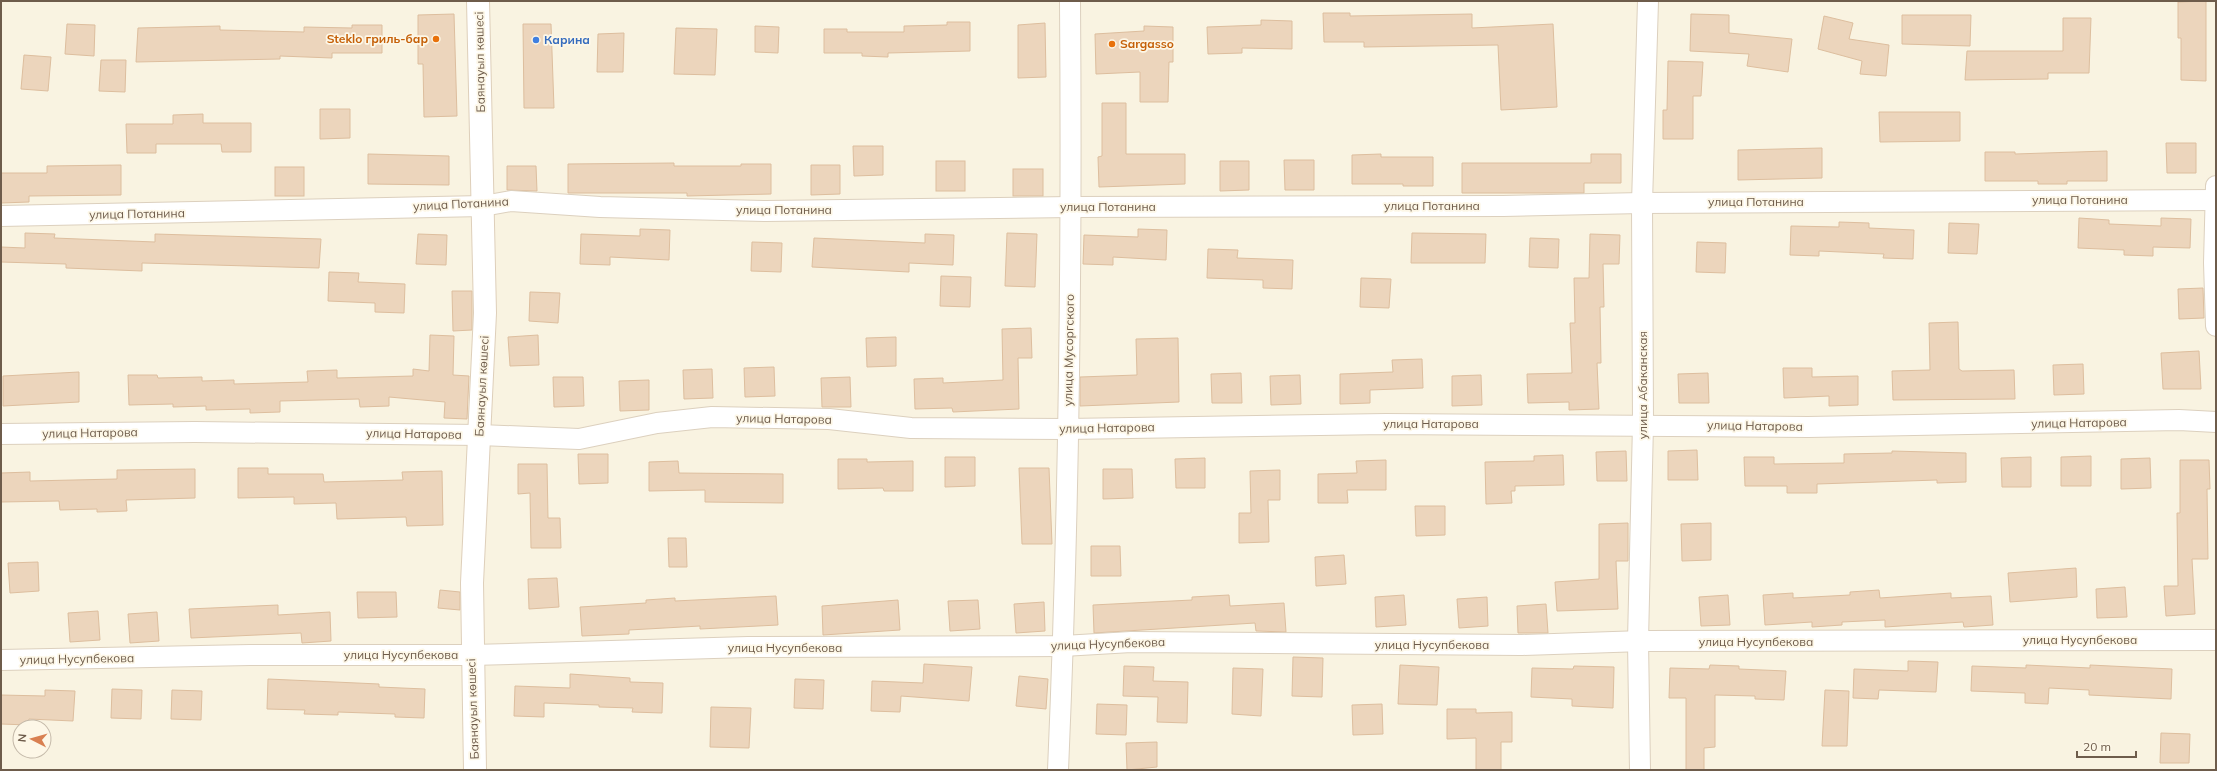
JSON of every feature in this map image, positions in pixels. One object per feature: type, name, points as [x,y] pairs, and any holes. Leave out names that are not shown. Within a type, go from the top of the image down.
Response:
[{"type":"main road","name":"Баянауыл көшесі","points":[[475,770],[472,583],[485,313],[478,1]]},
{"type":"street","name":"улица Мусоргского","points":[[1058,770],[1063,646],[1072,207],[1070,1]]},
{"type":"street","name":"улица Абаканская","points":[[1640,770],[1638,641],[1643,424],[1642,203],[1648,1]]},
{"type":"street","points":[[2216,186],[2214,263],[2216,326]]},
{"type":"street","name":"улица Потанина","points":[[1,216],[483,206],[511,201],[600,207],[766,211],[1072,207],[1496,206],[1642,203],[2216,200]]},
{"type":"street","name":"улица Натарова","points":[[1,434],[196,432],[480,435],[579,439],[656,423],[712,417],[829,419],[911,428],[1067,429],[1386,424],[1643,424],[1808,426],[2179,420],[2216,422]]},
{"type":"street","name":"улица Нусупбекова","points":[[1,660],[250,655],[472,655],[748,647],[1063,646],[1131,642],[1522,645],[1638,641],[2216,640]]},
{"type":"building","points":[[2206,1],[2206,81],[2181,80],[2181,38],[2178,38],[2178,2]]},
{"type":"building","points":[[1323,13],[1350,13],[1350,16],[1472,14],[1472,28],[1553,24],[1557,107],[1501,110],[1498,45],[1364,47],[1364,42],[1324,42]]},
{"type":"building","points":[[454,14],[457,116],[424,117],[423,64],[418,64],[418,15]]},
{"type":"building","points":[[1691,14],[1729,15],[1729,33],[1792,39],[1788,72],[1747,66],[1749,54],[1690,51]]},
{"type":"building","points":[[1902,15],[1971,15],[1970,46],[1902,44]]},
{"type":"building","points":[[1824,16],[1853,23],[1849,39],[1889,45],[1886,76],[1860,74],[1862,61],[1818,49]]},
{"type":"building","points":[[2063,18],[2091,18],[2089,73],[2048,73],[2048,79],[1965,80],[1967,51],[2063,51]]},
{"type":"building","points":[[1261,20],[1292,21],[1292,49],[1242,48],[1242,53],[1208,54],[1207,27],[1261,25]]},
{"type":"building","points":[[947,22],[970,22],[970,51],[888,53],[888,57],[862,56],[862,53],[824,53],[824,29],[847,29],[847,32],[904,32],[904,26],[947,25]]},
{"type":"building","points":[[1045,23],[1046,77],[1018,78],[1018,25]]},
{"type":"building","points":[[67,24],[95,25],[94,56],[65,54]]},
{"type":"building","points":[[523,24],[551,24],[554,108],[524,108]]},
{"type":"building","points":[[352,25],[382,25],[382,53],[332,53],[332,58],[280,56],[280,59],[136,62],[138,28],[220,26],[220,30],[304,32],[304,27],[352,28]]},
{"type":"building","points":[[755,26],[779,27],[778,53],[755,52]]},
{"type":"building","points":[[1144,26],[1173,27],[1173,62],[1169,62],[1168,102],[1140,102],[1140,72],[1096,74],[1095,34],[1144,31]]},
{"type":"building","points":[[676,28],[717,29],[715,75],[674,74]]},
{"type":"building","points":[[624,33],[623,72],[597,72],[598,34]]},
{"type":"building","points":[[24,55],[51,57],[48,91],[21,89]]},
{"type":"building","points":[[101,60],[126,60],[125,92],[99,91]]},
{"type":"building","points":[[1668,61],[1703,62],[1701,96],[1693,96],[1693,139],[1663,139],[1663,110],[1667,110]]},
{"type":"building","points":[[1102,103],[1126,103],[1126,154],[1185,154],[1185,184],[1099,187],[1098,157],[1102,156]]},
{"type":"building","points":[[320,109],[350,109],[350,138],[320,139]]},
{"type":"building","points":[[1879,112],[1960,112],[1960,141],[1880,142]]},
{"type":"building","points":[[203,114],[203,123],[251,123],[251,152],[222,152],[221,144],[156,144],[156,153],[127,153],[126,124],[173,124],[173,115]]},
{"type":"building","points":[[2166,143],[2196,143],[2196,173],[2167,173]]},
{"type":"building","points":[[853,146],[883,146],[883,175],[854,176]]},
{"type":"building","points":[[1822,148],[1822,178],[1738,180],[1738,150]]},
{"type":"building","points":[[2107,151],[2107,181],[2067,181],[2067,184],[2038,184],[2038,181],[1985,181],[1985,152],[2015,152],[2015,154]]},
{"type":"building","points":[[368,154],[449,156],[449,185],[368,184]]},
{"type":"building","points":[[1381,154],[1381,157],[1433,157],[1433,186],[1403,186],[1403,184],[1352,184],[1352,155]]},
{"type":"building","points":[[1591,154],[1621,154],[1621,183],[1584,183],[1584,193],[1462,193],[1462,163],[1591,163]]},
{"type":"building","points":[[1284,160],[1314,160],[1314,190],[1285,190]]},
{"type":"building","points":[[936,161],[965,161],[965,191],[936,191]]},
{"type":"building","points":[[1220,161],[1249,161],[1249,190],[1220,191]]},
{"type":"building","points":[[674,163],[674,166],[741,166],[741,164],[771,164],[771,194],[687,196],[687,193],[568,193],[568,164]]},
{"type":"building","points":[[121,165],[121,195],[29,196],[29,202],[1,203],[1,173],[47,173],[47,166]]},
{"type":"building","points":[[811,165],[840,165],[840,194],[811,195]]},
{"type":"building","points":[[507,166],[536,166],[537,191],[507,190]]},
{"type":"building","points":[[275,167],[304,167],[304,196],[275,196]]},
{"type":"building","points":[[1013,169],[1043,169],[1043,196],[1013,196]]},
{"type":"building","points":[[2079,218],[2109,220],[2109,224],[2161,226],[2161,218],[2191,219],[2190,248],[2153,247],[2153,256],[2124,255],[2124,250],[2078,248]]},
{"type":"building","points":[[1839,222],[1869,223],[1869,228],[1914,230],[1913,259],[1883,258],[1884,254],[1819,251],[1819,256],[1790,255],[1791,226],[1839,227]]},
{"type":"building","points":[[1949,223],[1979,224],[1977,254],[1948,253]]},
{"type":"building","points":[[640,229],[670,230],[669,260],[610,257],[610,265],[580,264],[581,234],[640,236]]},
{"type":"building","points":[[1138,229],[1167,230],[1166,260],[1113,257],[1113,265],[1083,264],[1084,235],[1138,237]]},
{"type":"building","points":[[25,233],[55,234],[54,238],[155,242],[155,234],[321,239],[319,268],[142,263],[142,271],[66,268],[66,264],[1,262],[1,247],[25,248]]},
{"type":"building","points":[[1007,233],[1037,234],[1035,287],[1005,286]]},
{"type":"building","points":[[1412,233],[1486,234],[1485,263],[1411,263]]},
{"type":"building","points":[[418,234],[447,235],[446,265],[416,264]]},
{"type":"building","points":[[925,234],[954,235],[953,265],[909,263],[909,272],[812,267],[814,238],[925,243]]},
{"type":"building","points":[[1590,234],[1620,235],[1619,264],[1603,264],[1604,307],[1600,307],[1601,363],[1597,363],[1599,409],[1569,410],[1569,402],[1528,403],[1527,374],[1572,373],[1570,323],[1575,323],[1574,278],[1589,278]]},
{"type":"building","points":[[1530,238],[1559,239],[1558,268],[1529,267]]},
{"type":"building","points":[[752,242],[782,243],[781,272],[751,271]]},
{"type":"building","points":[[1697,242],[1726,243],[1725,273],[1696,272]]},
{"type":"building","points":[[1208,249],[1238,250],[1237,258],[1293,260],[1292,289],[1263,288],[1263,280],[1207,278]]},
{"type":"building","points":[[329,272],[359,273],[358,282],[405,284],[404,313],[375,312],[375,303],[328,301]]},
{"type":"building","points":[[941,276],[971,277],[970,307],[940,306]]},
{"type":"building","points":[[1361,278],[1391,279],[1389,308],[1360,307]]},
{"type":"building","points":[[2203,288],[2204,318],[2179,319],[2178,289]]},
{"type":"building","points":[[452,291],[472,291],[472,330],[453,331]]},
{"type":"building","points":[[530,292],[560,293],[558,323],[529,321]]},
{"type":"building","points":[[1958,322],[1959,369],[1962,371],[2014,370],[2015,399],[1893,400],[1892,371],[1930,370],[1929,323]]},
{"type":"building","points":[[1031,328],[1032,358],[1018,358],[1019,409],[953,412],[952,408],[915,409],[914,379],[943,378],[943,383],[1003,380],[1002,329]]},
{"type":"building","points":[[430,335],[454,336],[453,375],[469,376],[467,419],[444,418],[445,402],[389,397],[389,406],[360,407],[359,399],[280,401],[280,412],[250,413],[250,409],[206,410],[206,406],[173,407],[173,404],[129,405],[128,375],[157,375],[158,378],[202,377],[202,381],[234,380],[234,384],[308,382],[307,371],[337,370],[337,378],[413,376],[413,369],[429,371]]},
{"type":"building","points":[[538,335],[539,365],[510,366],[508,337]]},
{"type":"building","points":[[896,337],[896,366],[867,367],[866,338]]},
{"type":"building","points":[[1178,338],[1179,402],[1080,406],[1080,377],[1137,375],[1136,339]]},
{"type":"building","points":[[2199,351],[2201,389],[2163,389],[2161,353]]},
{"type":"building","points":[[1422,359],[1423,388],[1370,390],[1370,403],[1340,404],[1340,374],[1393,372],[1392,360]]},
{"type":"building","points":[[2083,364],[2084,394],[2054,395],[2053,365]]},
{"type":"building","points":[[774,367],[775,396],[745,397],[744,368]]},
{"type":"building","points":[[1783,368],[1812,368],[1812,377],[1858,376],[1858,405],[1829,406],[1829,396],[1784,398]]},
{"type":"building","points":[[712,369],[713,398],[684,399],[683,370]]},
{"type":"building","points":[[79,372],[79,402],[3,406],[3,376]]},
{"type":"building","points":[[1241,373],[1242,403],[1212,403],[1211,374]]},
{"type":"building","points":[[1708,373],[1709,403],[1679,403],[1678,374]]},
{"type":"building","points":[[1300,375],[1301,404],[1271,405],[1270,376]]},
{"type":"building","points":[[1481,375],[1482,405],[1452,406],[1452,376]]},
{"type":"building","points":[[553,377],[583,377],[584,406],[554,407]]},
{"type":"building","points":[[850,377],[851,407],[822,407],[821,378]]},
{"type":"building","points":[[649,380],[649,410],[620,411],[619,381]]},
{"type":"building","points":[[1697,450],[1698,480],[1668,480],[1668,451]]},
{"type":"building","points":[[1626,451],[1627,481],[1597,481],[1596,452]]},
{"type":"building","points":[[1892,451],[1966,453],[1966,482],[1937,483],[1937,480],[1817,484],[1817,493],[1787,493],[1787,486],[1745,486],[1744,457],[1774,457],[1774,464],[1844,463],[1844,454],[1892,453]]},
{"type":"building","points":[[578,454],[608,454],[608,483],[579,484]]},
{"type":"building","points":[[1563,455],[1564,485],[1515,486],[1515,491],[1511,491],[1512,503],[1486,504],[1485,462],[1534,461],[1534,456]]},
{"type":"building","points":[[2091,456],[2091,486],[2061,486],[2061,457]]},
{"type":"building","points":[[945,457],[975,457],[975,486],[945,487]]},
{"type":"building","points":[[2031,457],[2031,487],[2002,487],[2001,458]]},
{"type":"building","points":[[1205,458],[1205,488],[1176,488],[1175,459]]},
{"type":"building","points":[[2150,458],[2151,488],[2121,489],[2121,459]]},
{"type":"building","points":[[838,459],[867,459],[867,462],[913,461],[913,491],[884,491],[883,488],[838,489]]},
{"type":"building","points":[[1386,460],[1386,490],[1347,490],[1348,503],[1318,503],[1318,474],[1357,473],[1356,461]]},
{"type":"building","points":[[2180,460],[2209,460],[2210,489],[2207,489],[2208,559],[2192,559],[2195,614],[2166,616],[2164,586],[2178,586],[2177,513],[2180,513]]},
{"type":"building","points":[[678,461],[679,473],[783,474],[783,503],[705,502],[705,490],[649,491],[649,462]]},
{"type":"building","points":[[518,464],[547,464],[548,518],[560,518],[561,548],[531,548],[530,493],[518,494]]},
{"type":"building","points":[[238,468],[268,468],[268,474],[323,474],[324,482],[403,480],[402,472],[442,471],[443,525],[407,526],[406,517],[337,519],[336,503],[294,504],[294,497],[238,498]]},
{"type":"building","points":[[1019,468],[1049,468],[1052,544],[1022,544]]},
{"type":"building","points":[[195,469],[195,498],[126,500],[127,511],[97,512],[97,509],[60,510],[59,501],[1,502],[1,473],[30,472],[30,481],[117,479],[117,470]]},
{"type":"building","points":[[1103,469],[1132,469],[1133,498],[1103,499]]},
{"type":"building","points":[[1280,470],[1280,500],[1268,500],[1269,542],[1239,543],[1239,513],[1251,513],[1250,471]]},
{"type":"building","points":[[1415,506],[1445,506],[1445,535],[1416,536]]},
{"type":"building","points":[[1628,523],[1628,561],[1616,561],[1618,609],[1557,611],[1555,582],[1599,579],[1599,524]]},
{"type":"building","points":[[1711,523],[1711,560],[1682,561],[1681,524]]},
{"type":"building","points":[[668,538],[686,538],[687,567],[669,567]]},
{"type":"building","points":[[1091,546],[1120,546],[1121,576],[1091,576]]},
{"type":"building","points":[[1344,555],[1346,584],[1316,586],[1315,557]]},
{"type":"building","points":[[38,562],[39,591],[10,593],[8,563]]},
{"type":"building","points":[[2076,568],[2077,597],[2010,602],[2008,573]]},
{"type":"building","points":[[557,578],[559,607],[529,609],[528,579]]},
{"type":"building","points":[[2125,587],[2127,617],[2097,618],[2096,589]]},
{"type":"building","points":[[440,590],[460,592],[460,610],[438,608]]},
{"type":"building","points":[[1879,590],[1880,598],[1951,593],[1951,598],[1991,596],[1993,625],[1964,627],[1963,622],[1885,627],[1885,620],[1842,622],[1842,625],[1812,627],[1812,622],[1765,625],[1763,595],[1793,593],[1793,598],[1850,595],[1850,592]]},
{"type":"building","points":[[357,592],[396,592],[397,617],[358,618]]},
{"type":"building","points":[[1229,595],[1230,606],[1284,603],[1286,632],[1256,631],[1255,623],[1094,633],[1093,605],[1192,600],[1192,597]]},
{"type":"building","points":[[1404,595],[1406,625],[1376,627],[1375,597]]},
{"type":"building","points":[[1728,595],[1730,625],[1701,626],[1699,597]]},
{"type":"building","points":[[776,596],[778,625],[700,629],[700,626],[629,630],[629,634],[582,636],[580,607],[646,603],[646,600],[675,598],[675,601]]},
{"type":"building","points":[[1487,597],[1488,626],[1459,628],[1457,599]]},
{"type":"building","points":[[898,600],[900,630],[823,635],[822,606]]},
{"type":"building","points":[[978,600],[980,629],[950,631],[948,601]]},
{"type":"building","points":[[1044,602],[1045,631],[1016,633],[1014,604]]},
{"type":"building","points":[[1546,604],[1548,633],[1518,633],[1517,606]]},
{"type":"building","points":[[278,605],[278,615],[330,612],[331,641],[302,643],[301,633],[191,638],[189,609]]},
{"type":"building","points":[[98,611],[100,640],[70,642],[68,613]]},
{"type":"building","points":[[157,612],[159,641],[130,643],[128,614]]},
{"type":"building","points":[[1293,657],[1323,658],[1322,697],[1292,696]]},
{"type":"building","points":[[1908,661],[1938,662],[1936,692],[1879,690],[1878,699],[1853,698],[1854,669],[1908,671]]},
{"type":"building","points":[[924,664],[972,667],[969,701],[901,696],[900,712],[871,711],[872,681],[923,683]]},
{"type":"building","points":[[1400,665],[1439,667],[1437,705],[1398,704]]},
{"type":"building","points":[[1710,665],[1739,666],[1739,669],[1786,671],[1784,700],[1755,699],[1755,696],[1715,695],[1715,747],[1704,748],[1704,770],[1686,770],[1686,698],[1669,698],[1670,668],[1709,669]]},
{"type":"building","points":[[2026,665],[2090,668],[2090,665],[2172,669],[2171,699],[2089,695],[2089,690],[2049,688],[2048,704],[2025,703],[2025,693],[1971,691],[1972,666],[2026,668]]},
{"type":"building","points":[[1124,666],[1154,667],[1153,681],[1188,682],[1187,723],[1157,722],[1158,697],[1123,696]]},
{"type":"building","points":[[1574,666],[1614,667],[1613,708],[1572,706],[1572,699],[1531,697],[1532,668],[1573,669]]},
{"type":"building","points":[[1233,668],[1263,669],[1261,716],[1232,714]]},
{"type":"building","points":[[570,674],[630,678],[630,682],[663,683],[662,713],[632,712],[633,708],[599,707],[599,705],[544,703],[544,717],[514,716],[515,686],[570,688]]},
{"type":"building","points":[[1019,676],[1048,679],[1046,709],[1016,706]]},
{"type":"building","points":[[268,679],[379,684],[379,687],[425,689],[424,718],[395,717],[395,714],[338,712],[338,715],[304,714],[305,710],[267,709]]},
{"type":"building","points":[[795,679],[824,680],[823,709],[794,708]]},
{"type":"building","points":[[112,689],[142,690],[141,719],[111,718]]},
{"type":"building","points":[[45,690],[75,691],[73,721],[52,719],[12,719],[12,724],[1,724],[1,695],[45,696]]},
{"type":"building","points":[[172,690],[202,691],[201,720],[171,719]]},
{"type":"building","points":[[1825,690],[1849,691],[1847,746],[1822,746]]},
{"type":"building","points":[[1097,704],[1127,705],[1126,735],[1096,734]]},
{"type":"building","points":[[1382,704],[1383,734],[1353,735],[1352,705]]},
{"type":"building","points":[[711,707],[751,708],[749,748],[710,747]]},
{"type":"building","points":[[1447,709],[1476,709],[1476,713],[1512,712],[1512,742],[1501,742],[1501,770],[1476,770],[1476,738],[1447,739]]},
{"type":"building","points":[[2161,733],[2190,734],[2189,763],[2160,763]]},
{"type":"building","points":[[1157,742],[1157,767],[1127,770],[1126,743]]},
{"type":"place","name":"Steklo гриль-бар","points":[[436,39]]},
{"type":"place","name":"Карина","points":[[536,40]]},
{"type":"place","name":"Sargasso","points":[[1112,44]]}]
